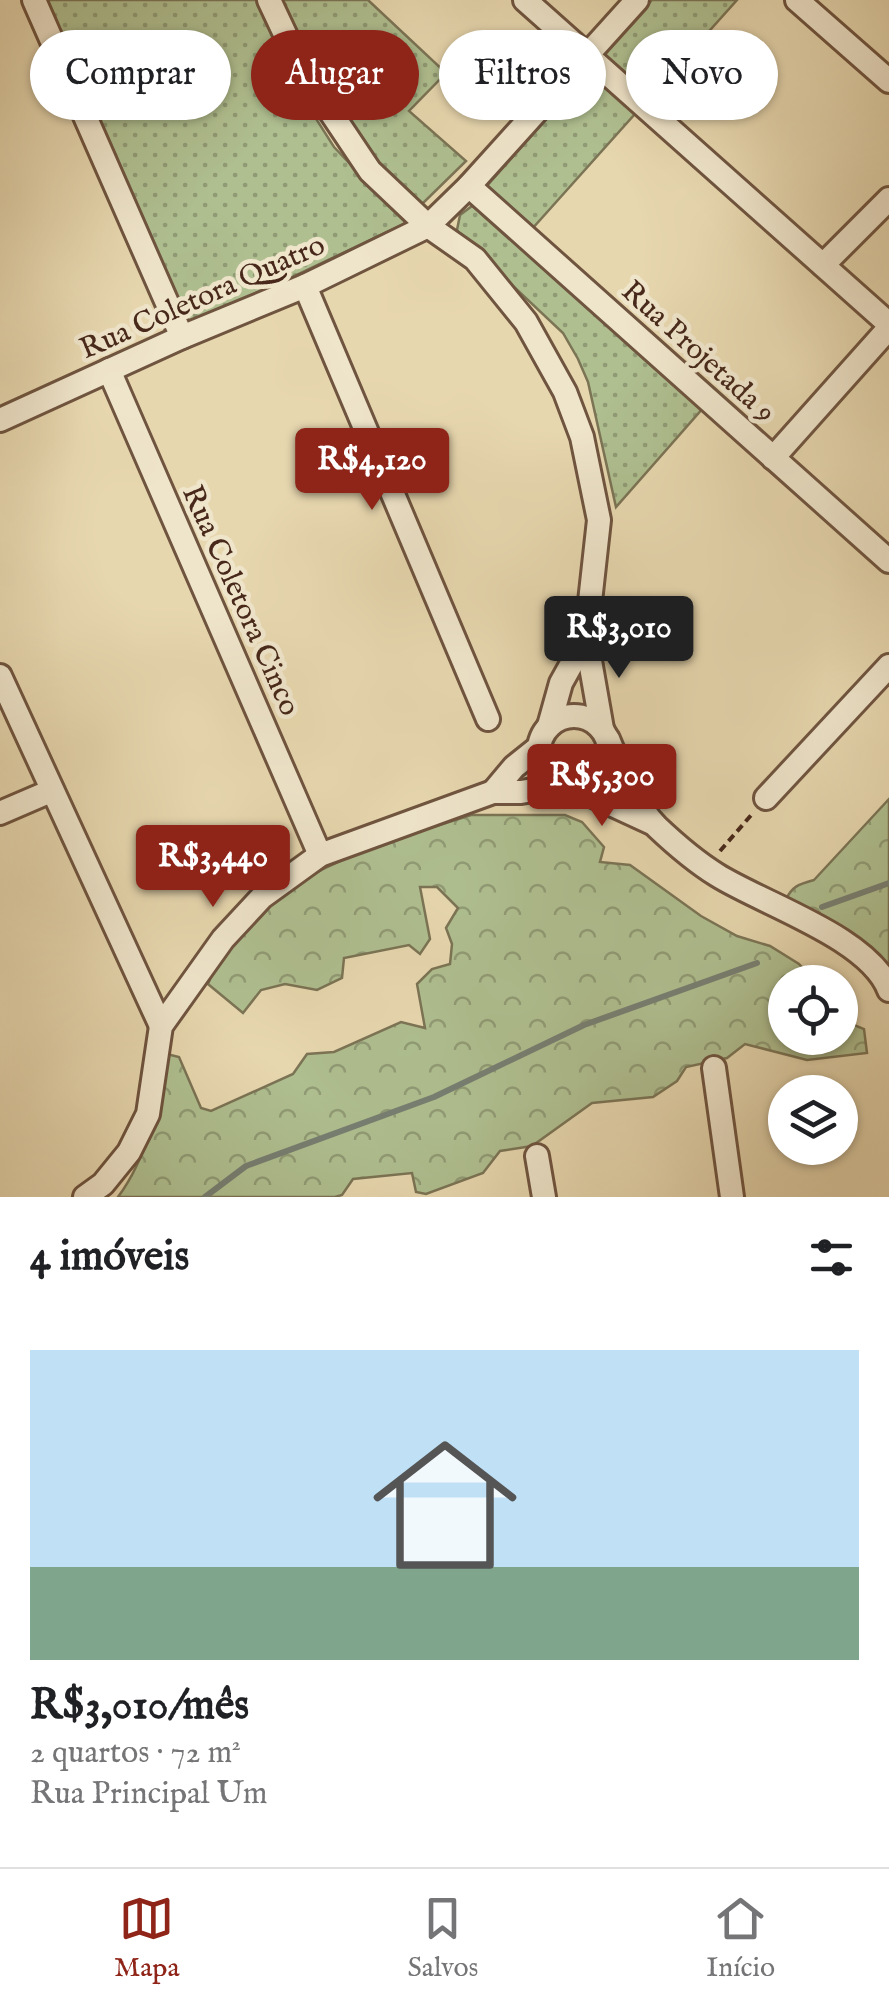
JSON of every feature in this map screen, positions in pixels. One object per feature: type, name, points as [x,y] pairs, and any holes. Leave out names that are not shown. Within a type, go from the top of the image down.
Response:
[{"type":"street","points":[[34,0],[182,337]]},
{"type":"street","points":[[85,1197],[103,1184],[128,1152],[148,1114],[161,1026],[222,939],[262,897],[320,854],[493,792],[596,780],[604,772],[610,750],[586,638],[599,520],[582,438],[565,392],[526,322],[476,260],[428,226],[370,172],[301,68],[269,0]]},
{"type":"street","points":[[525,0],[559,30]]},
{"type":"street","name":"Rua Coletora Quatro","points":[[606,32],[636,0]]},
{"type":"street","points":[[797,0],[889,81]]},
{"type":"street","points":[[606,72],[889,326],[773,458]]},
{"type":"street","name":"Rua Coletora Quatro","points":[[0,420],[305,286],[428,226],[528,120]]},
{"type":"street","name":"Rua Projetada 9","points":[[469,186],[889,561]]},
{"type":"street","points":[[823,265],[889,199]]},
{"type":"street","points":[[305,286],[488,719]]},
{"type":"street","name":"Rua Coletora Cinco","points":[[109,370],[320,854]]},
{"type":"street","points":[[586,638],[561,683],[544,737],[544,770],[568,786],[652,823],[706,867],[843,941],[873,966],[889,990]]},
{"type":"street","points":[[766,798],[889,666]]},
{"type":"street","points":[[0,676],[161,1026]]},
{"type":"street","points":[[493,792],[570,715],[594,720],[605,734],[652,823]]},
{"type":"street","points":[[0,813],[51,792]]},
{"type":"street","points":[[714,1068],[732,1197]]},
{"type":"street","points":[[538,1156],[544,1197]]},
{"type":"path","points":[[706,867],[766,798]]},
{"type":"green space","points":[[44,0],[259,0],[270,30],[251,30],[251,120],[317,120],[334,147],[406,223],[189,326],[97,120],[231,120],[231,30],[57,30]]},
{"type":"green space","points":[[272,0],[368,0],[400,30],[289,30]]},
{"type":"green space","points":[[652,0],[737,0],[710,30],[626,30],[626,120],[630,120],[523,239],[476,198],[545,120],[606,120],[606,52]]},
{"type":"green space","points":[[419,48],[439,66],[439,80],[419,101]]},
{"type":"green space","points":[[340,120],[419,120],[466,161],[416,210],[361,156]]},
{"type":"green space","points":[[472,206],[703,408],[616,507],[588,382],[578,359],[563,333],[462,238],[457,230],[460,215]]},
{"type":"green space","points":[[889,799],[889,972],[785,901],[796,886],[814,880]]},
{"type":"green space","points":[[471,815],[565,815],[582,822],[604,847],[600,862],[630,865],[701,916],[737,936],[770,946],[800,965],[768,965],[768,1050],[745,1044],[727,1058],[686,1067],[677,1081],[653,1097],[592,1103],[532,1146],[500,1151],[483,1173],[426,1194],[416,1192],[412,1173],[353,1179],[342,1195],[335,1197],[118,1197],[145,1146],[167,1054],[179,1057],[201,1108],[211,1111],[293,1074],[307,1054],[334,1052],[401,1022],[425,1028],[417,984],[432,969],[450,964],[452,944],[446,928],[458,908],[437,887],[420,887],[430,939],[420,954],[409,945],[344,958],[342,978],[317,990],[285,984],[261,990],[243,1013],[208,984],[227,948],[252,918],[283,893],[355,854]]},
{"type":"green space","points":[[858,1026],[864,1029],[867,1053],[858,1054]]},
{"type":"green space","points":[[788,1055],[850,1055],[807,1060]]},
{"type":"waterway","points":[[822,907],[889,883]]},
{"type":"waterway","points":[[205,1197],[246,1166],[434,1097],[584,1025],[757,963]]}]
